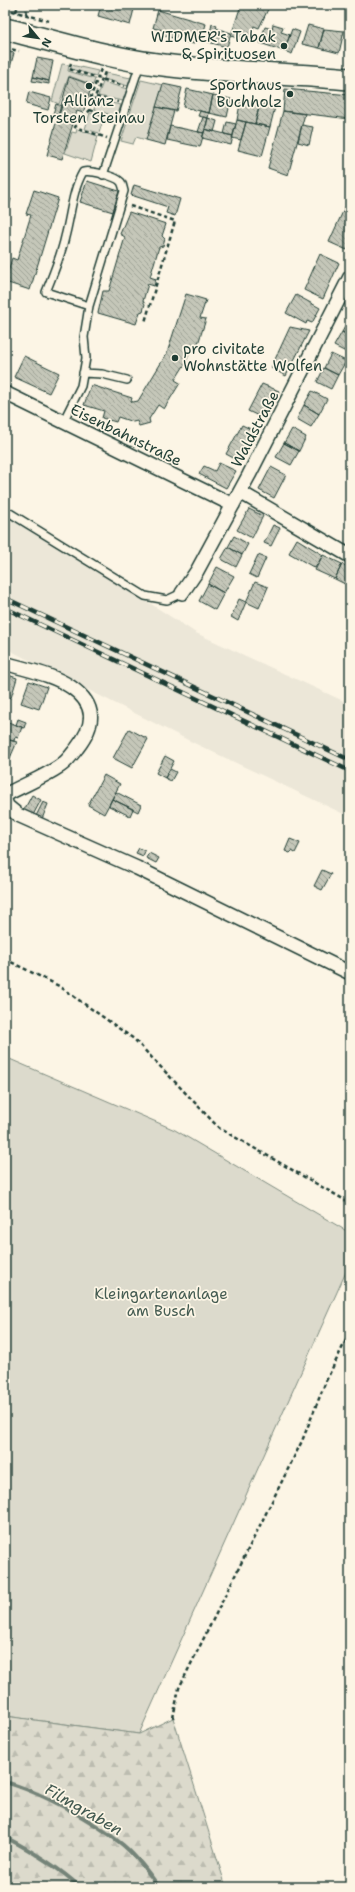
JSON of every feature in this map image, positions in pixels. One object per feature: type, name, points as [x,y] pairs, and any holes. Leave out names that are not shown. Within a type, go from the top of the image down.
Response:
[{"type":"main road","points":[[10,20],[140,61],[189,68],[350,79]]},
{"type":"street","name":"Waldstraße","points":[[182,593],[197,571],[240,492],[350,277]]},
{"type":"street","name":"Eisenbahnstraße","points":[[5,393],[233,505]]},
{"type":"street","points":[[240,492],[350,556]]},
{"type":"street","points":[[5,663],[58,679],[72,688],[83,698],[90,710],[92,720],[89,730],[82,741],[62,765],[9,793],[5,797]]},
{"type":"street","points":[[5,801],[7,806],[18,815],[137,868],[350,973]]},
{"type":"lane","points":[[103,175],[140,61]]},
{"type":"lane","points":[[63,422],[80,386],[86,358],[84,337],[89,306],[124,191],[122,183],[117,179],[90,170],[83,172],[80,177],[70,209],[61,253],[46,292],[89,306]]},
{"type":"lane","points":[[83,373],[102,374],[127,380]]},
{"type":"lane","points":[[5,510],[145,596],[167,600],[182,593]]},
{"type":"path","points":[[10,20],[18,5]]},
{"type":"path","points":[[26,14],[28,5]]},
{"type":"path","points":[[5,9],[10,20]]},
{"type":"path","points":[[10,20],[26,14],[55,23]]},
{"type":"path","points":[[70,64],[69,69],[126,87]]},
{"type":"path","points":[[100,72],[92,96],[90,110],[75,127],[115,140]]},
{"type":"path","points":[[92,103],[98,92]]},
{"type":"path","points":[[96,97],[127,104]]},
{"type":"path","points":[[90,110],[122,120]]},
{"type":"path","points":[[121,203],[175,221],[145,322]]},
{"type":"path","points":[[5,959],[59,986],[134,1039],[219,1128],[350,1203]]},
{"type":"path","points":[[173,1718],[179,1688],[302,1441],[326,1381],[350,1332]]},
{"type":"shaded area","points":[[5,513],[30,526],[196,633],[350,704],[350,817],[194,743],[5,648]]},
{"type":"green space","points":[[62,64],[69,65],[68,71],[95,79],[93,85],[69,76],[59,104],[52,101]]},
{"type":"green space","points":[[71,65],[98,71],[96,76],[71,69]]},
{"type":"green space","points":[[106,73],[131,78],[128,86],[104,79]]},
{"type":"green space","points":[[141,80],[163,85],[146,140],[136,137],[133,144],[121,141]]},
{"type":"green space","points":[[103,82],[127,89],[123,101],[98,96]]},
{"type":"green space","points":[[97,100],[121,105],[117,117],[94,109]]},
{"type":"green space","points":[[90,113],[104,117],[99,133],[85,129]]},
{"type":"green space","points":[[77,129],[98,136],[91,162],[65,153],[72,132],[76,133]]},
{"type":"green space","name":"Kleingartenanlage am Busch","points":[[5,1057],[175,1130],[350,1233],[350,1263],[139,1734],[5,1716]]},
{"type":"green space","points":[[5,1716],[139,1734],[173,1718],[226,1887],[5,1887]]},
{"type":"building","points":[[101,5],[135,5],[130,25],[98,16]]},
{"type":"building","points":[[241,5],[270,5],[259,28],[254,26],[249,42],[231,36]]},
{"type":"building","points":[[158,10],[206,24],[201,41],[195,40],[194,44],[185,42],[186,37],[179,35],[177,39],[161,35],[162,30],[153,28]]},
{"type":"building","points":[[212,24],[217,26],[216,28],[231,33],[227,47],[208,42]]},
{"type":"building","points":[[273,24],[283,27],[281,32],[290,35],[284,51],[260,43],[265,27],[272,29]]},
{"type":"building","points":[[308,25],[324,29],[319,48],[302,44]]},
{"type":"building","points":[[292,29],[300,32],[292,54],[284,51]]},
{"type":"building","points":[[324,29],[344,31],[339,53],[319,48]]},
{"type":"building","points":[[5,51],[14,53],[9,71],[5,70]]},
{"type":"building","points":[[37,58],[53,61],[49,81],[33,77]]},
{"type":"building","points":[[33,77],[49,81],[49,84],[32,81]]},
{"type":"building","points":[[69,77],[92,85],[83,113],[77,111],[62,159],[47,155]]},
{"type":"building","points":[[163,84],[182,88],[176,111],[156,107]]},
{"type":"building","points":[[187,89],[213,95],[209,113],[183,107]]},
{"type":"building","points":[[285,89],[350,95],[350,119],[283,111]]},
{"type":"building","points":[[29,92],[51,98],[48,110],[26,104]]},
{"type":"building","points":[[213,95],[231,99],[227,117],[209,113]]},
{"type":"building","points":[[241,99],[260,103],[255,124],[237,120]]},
{"type":"building","points":[[260,103],[275,107],[270,127],[255,124]]},
{"type":"building","points":[[56,104],[62,106],[59,115],[53,114]]},
{"type":"building","points":[[156,107],[174,111],[165,145],[146,140]]},
{"type":"building","points":[[200,111],[209,113],[208,118],[198,116]]},
{"type":"building","points":[[283,111],[305,114],[288,175],[268,168]]},
{"type":"building","points":[[203,117],[208,118],[204,133],[198,132]]},
{"type":"building","points":[[208,118],[217,121],[214,132],[205,129]]},
{"type":"building","points":[[237,120],[246,122],[241,140],[232,138]]},
{"type":"building","points":[[227,122],[236,124],[233,136],[224,134]]},
{"type":"building","points":[[246,122],[270,127],[262,156],[238,150]]},
{"type":"building","points":[[302,125],[313,127],[309,145],[298,142]]},
{"type":"building","points":[[170,126],[204,133],[200,147],[167,140]]},
{"type":"building","points":[[205,129],[233,136],[231,145],[202,138]]},
{"type":"building","points":[[87,181],[119,191],[113,212],[80,202]]},
{"type":"building","points":[[134,185],[180,199],[175,216],[166,213],[168,207],[131,195]]},
{"type":"building","points":[[34,190],[58,198],[30,290],[5,282],[12,258],[17,260],[31,215],[26,214]]},
{"type":"building","points":[[5,197],[11,199],[5,219]]},
{"type":"building","points":[[345,207],[350,210],[350,243],[347,250],[329,242]]},
{"type":"building","points":[[129,212],[166,224],[162,236],[165,239],[163,246],[159,247],[150,277],[156,279],[154,286],[148,284],[143,301],[145,304],[143,311],[140,312],[136,324],[98,313],[103,291],[109,291],[125,237],[120,234]]},
{"type":"building","points":[[320,254],[339,263],[323,299],[304,290]]},
{"type":"building","name":"pro civitate Wohnstätte Wolfen","points":[[186,294],[206,300],[200,318],[206,319],[196,350],[191,349],[185,364],[175,380],[180,383],[164,409],[158,405],[149,419],[150,423],[139,426],[137,421],[133,422],[118,417],[116,422],[102,418],[104,411],[84,405],[91,385],[132,398],[131,401],[133,402],[138,401],[167,353]]},
{"type":"building","points":[[296,295],[320,308],[312,323],[307,321],[306,324],[286,313]]},
{"type":"building","points":[[350,318],[350,336],[342,332]]},
{"type":"building","points":[[290,327],[309,331],[286,376],[271,368]]},
{"type":"building","points":[[342,332],[350,336],[350,354],[334,346]]},
{"type":"building","points":[[331,354],[346,361],[338,375],[324,368]]},
{"type":"building","points":[[24,356],[59,373],[49,393],[14,377]]},
{"type":"building","points":[[324,368],[338,375],[331,389],[317,382]]},
{"type":"building","points":[[262,384],[279,391],[265,419],[248,411]]},
{"type":"building","points":[[312,391],[327,399],[319,414],[304,405]]},
{"type":"building","points":[[304,405],[319,414],[311,427],[297,419]]},
{"type":"building","points":[[242,425],[257,432],[241,462],[226,454]]},
{"type":"building","points":[[292,429],[306,437],[299,451],[284,443]]},
{"type":"building","points":[[284,443],[299,451],[291,465],[276,457]]},
{"type":"building","points":[[219,463],[236,471],[226,488],[199,474],[204,466],[215,471]]},
{"type":"building","points":[[271,467],[286,475],[274,498],[259,490]]},
{"type":"building","points":[[249,509],[263,516],[252,538],[237,530]]},
{"type":"building","points":[[273,525],[280,528],[271,546],[264,543]]},
{"type":"building","points":[[234,536],[248,544],[242,555],[228,547]]},
{"type":"building","points":[[297,539],[323,555],[315,568],[289,553]]},
{"type":"building","points":[[228,547],[242,555],[236,567],[221,559]]},
{"type":"building","points":[[258,555],[266,558],[257,578],[249,574]]},
{"type":"building","points":[[323,555],[342,564],[335,579],[315,570]]},
{"type":"building","points":[[342,564],[350,568],[350,579],[347,585],[335,579]]},
{"type":"building","points":[[217,567],[234,576],[224,593],[208,584]]},
{"type":"building","points":[[255,582],[268,587],[259,608],[246,602]]},
{"type":"building","points":[[208,584],[224,593],[215,610],[199,601]]},
{"type":"building","points":[[239,599],[246,602],[238,621],[231,617]]},
{"type":"building","points":[[5,674],[17,678],[11,698],[5,696]]},
{"type":"building","points":[[29,681],[47,687],[39,709],[21,703]]},
{"type":"building","points":[[18,719],[26,722],[24,728],[16,725]]},
{"type":"building","points":[[8,722],[22,727],[18,738],[15,737],[14,741],[6,739],[8,735],[5,734],[5,731]]},
{"type":"building","points":[[129,729],[148,739],[132,768],[113,758]]},
{"type":"building","points":[[8,740],[17,742],[10,758],[5,756],[5,742],[7,743]]},
{"type":"building","points":[[165,756],[174,761],[165,778],[156,773]]},
{"type":"building","points":[[170,769],[176,772],[171,781],[165,778]]},
{"type":"building","points":[[104,775],[120,784],[104,814],[88,805]]},
{"type":"building","points":[[116,792],[141,805],[138,812],[112,799]]},
{"type":"building","points":[[32,795],[41,800],[33,815],[24,810]]},
{"type":"building","points":[[112,799],[133,809],[130,816],[109,806]]},
{"type":"building","points":[[43,802],[48,804],[42,819],[36,816]]},
{"type":"building","points":[[290,839],[300,843],[295,853],[292,851],[290,853],[285,851]]},
{"type":"building","points":[[139,848],[145,851],[143,856],[136,853]]},
{"type":"building","points":[[149,853],[159,858],[156,863],[146,858]]},
{"type":"building","points":[[322,870],[331,874],[322,890],[314,886]]},
{"type":"waterway","name":"Filmgraben","points":[[5,1782],[51,1800],[97,1826],[123,1845],[142,1865],[159,1887]]},
{"type":"waterway","points":[[5,1837],[44,1859],[80,1887]]},
{"type":"railway","points":[[5,598],[350,760]]},
{"type":"railway","points":[[5,608],[350,771]]},
{"type":"place","name":"WIDMER's Tabak & Spirituosen","points":[[284,46]]},
{"type":"place","name":"Allianz Torsten Steinau","points":[[89,86]]},
{"type":"place","name":"Sporthaus Buchholz","points":[[290,94]]},
{"type":"place","name":"pro civitate Wohnstätte Wolfen","points":[[175,358]]}]
